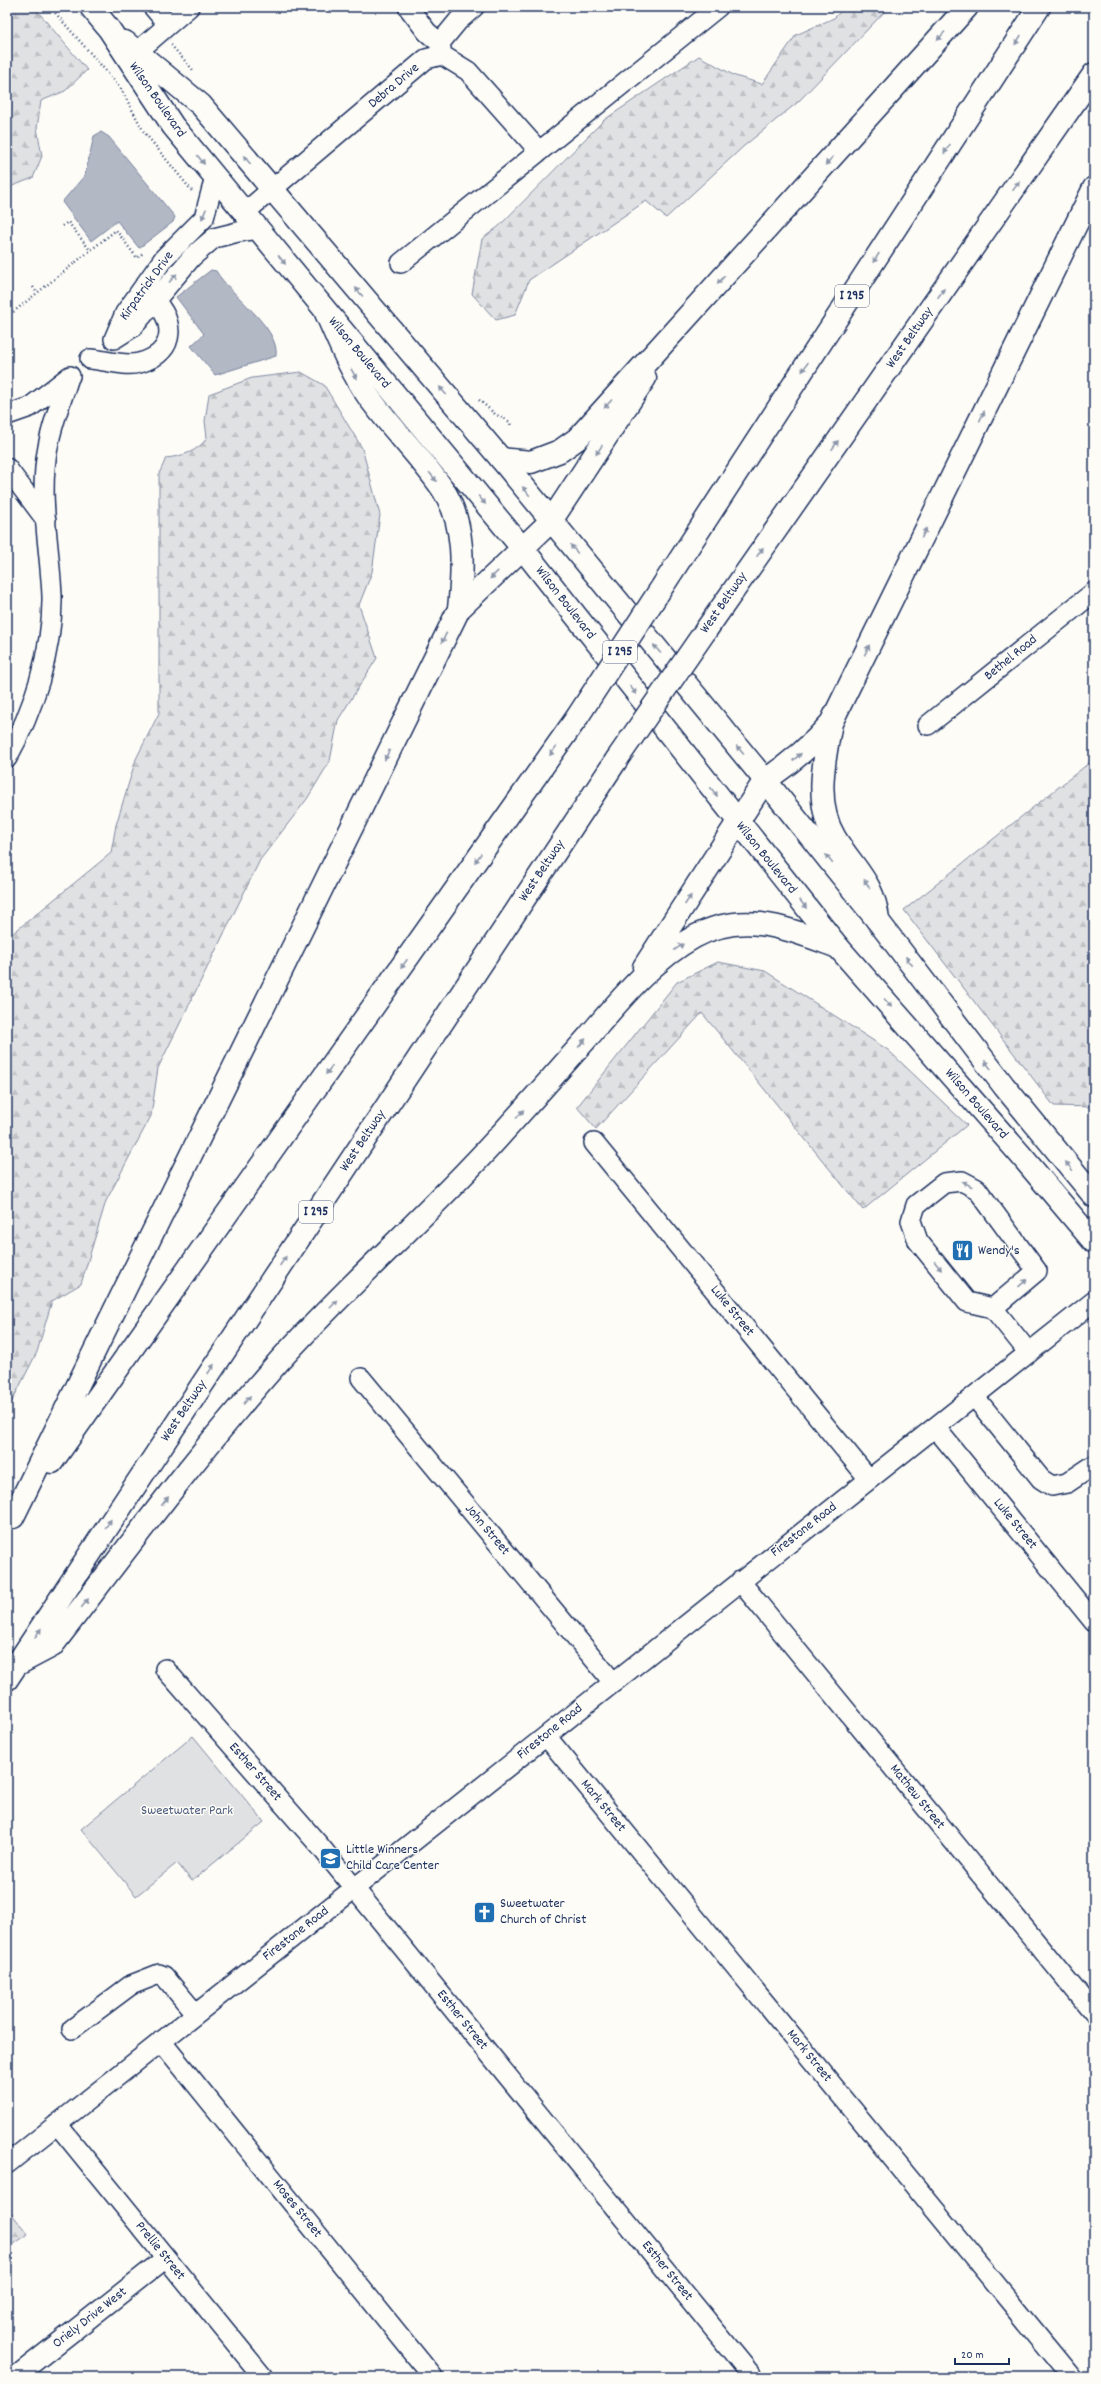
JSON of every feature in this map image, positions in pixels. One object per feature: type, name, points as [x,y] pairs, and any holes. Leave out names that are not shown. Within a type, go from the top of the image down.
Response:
[{"type":"main road","name":"Wilson Boulevard","points":[[91,7],[109,29],[142,62],[201,105],[500,459],[765,780],[878,921],[1004,1086],[1094,1196]]},
{"type":"main road","points":[[500,459],[532,462],[560,450],[577,439],[967,7]]},
{"type":"main road","name":"I 295","points":[[10,1522],[576,719],[1039,7]]},
{"type":"main road","name":"Wilson Boulevard","points":[[142,62],[173,126],[214,177],[523,549],[737,822],[838,947],[978,1105],[1094,1242]]},
{"type":"main road","name":"West Beltway","points":[[12,1672],[616,759],[1094,74]]},
{"type":"main road","points":[[628,991],[728,840],[737,822],[765,780],[781,770],[814,742],[831,723],[1094,188]]},
{"type":"main road","points":[[10,1522],[459,609],[463,571],[460,539],[456,521],[443,489],[357,379],[326,313]]},
{"type":"main road","points":[[459,609],[551,521],[627,408],[672,334]]},
{"type":"main road","points":[[831,723],[824,765],[823,797],[826,818],[834,836],[872,890],[878,921]]},
{"type":"main road","points":[[12,1672],[52,1646],[213,1439],[281,1359],[494,1143],[628,991],[675,950],[694,936],[719,927],[746,923],[772,924],[838,947]]},
{"type":"street","points":[[153,7],[168,25]]},
{"type":"street","points":[[142,62],[168,25],[189,7]]},
{"type":"street","points":[[408,7],[441,49],[468,71],[539,151]]},
{"type":"street","points":[[441,49],[458,21],[474,7]]},
{"type":"street","points":[[401,263],[718,7]]},
{"type":"street","name":"Debra Drive","points":[[244,213],[426,59],[441,49]]},
{"type":"street","name":"Kirpatrick Drive","points":[[149,295],[164,258],[204,218],[214,177]]},
{"type":"street","name":"Kirpatrick Drive","points":[[90,359],[114,339],[125,313],[149,295],[214,238],[238,232],[258,230]]},
{"type":"street","points":[[7,415],[30,407],[90,359],[133,364],[146,361],[160,353],[168,341],[170,331],[165,314],[149,295]]},
{"type":"street","points":[[7,758],[22,731],[45,664],[52,597],[45,486],[48,447],[69,377]]},
{"type":"street","points":[[7,468],[46,520]]},
{"type":"street","name":"Bethel Road","points":[[928,725],[1094,592]]},
{"type":"street","name":"Luke Street","points":[[594,1143],[869,1479]]},
{"type":"street","points":[[993,1308],[1037,1271],[977,1189],[962,1181],[944,1183],[916,1205],[912,1221],[918,1242],[966,1302],[993,1308],[1029,1353]]},
{"type":"street","name":"Firestone Road","points":[[7,2164],[195,2013],[355,1888],[1094,1301]]},
{"type":"street","name":"John Street","points":[[361,1378],[613,1682]]},
{"type":"street","points":[[974,1396],[1041,1479],[1052,1486],[1067,1483],[1094,1464]]},
{"type":"street","name":"Luke Street","points":[[935,1427],[1094,1622]]},
{"type":"street","name":"Mathew Street","points":[[740,1581],[1094,2013]]},
{"type":"street","name":"Esther Street","points":[[165,1669],[355,1888],[753,2377]]},
{"type":"street","name":"Mark Street","points":[[546,1736],[1072,2377]]},
{"type":"street","points":[[72,2029],[131,1986],[159,1974],[164,1976],[195,2013]]},
{"type":"street","name":"Moses Street","points":[[162,2041],[433,2377]]},
{"type":"street","name":"Prellie Street","points":[[57,2124],[263,2377]]},
{"type":"street","name":"Oriely Drive West","points":[[15,2377],[166,2258]]},
{"type":"path","points":[[50,7],[120,87],[144,132],[194,195],[208,205]]},
{"type":"path","points":[[62,226],[68,222],[90,250]]},
{"type":"path","points":[[7,317],[116,230],[137,258],[149,249]]},
{"type":"path","points":[[33,287],[37,293]]},
{"type":"green space","points":[[7,7],[34,7],[87,70],[65,91],[41,101],[37,128],[42,156],[33,178],[7,188]]},
{"type":"green space","points":[[845,7],[889,7],[798,102],[744,146],[666,218],[646,201],[529,280],[515,315],[496,320],[472,294],[482,239],[498,227],[604,120],[699,56],[735,76],[762,84],[796,35],[834,18]]},
{"type":"green space","points":[[301,372],[324,385],[362,448],[380,515],[372,572],[359,605],[377,658],[338,720],[330,761],[307,799],[260,860],[158,1068],[151,1116],[106,1201],[81,1284],[52,1301],[37,1352],[7,1411],[7,938],[111,853],[116,825],[136,759],[159,713],[159,474],[166,458],[178,456],[194,450],[207,438],[205,421],[209,394],[252,378]]},
{"type":"green space","points":[[1094,759],[1094,1107],[1054,1106],[904,910]]},
{"type":"green space","points":[[718,962],[765,971],[888,1050],[967,1125],[863,1210],[702,1013],[596,1129],[577,1107],[677,982]]},
{"type":"green space","name":"Sweetwater Park","points":[[193,1736],[264,1822],[192,1881],[177,1863],[136,1896],[81,1829]]},
{"type":"green space","points":[[7,2208],[28,2234],[7,2249]]},
{"type":"shaded area","points":[[101,132],[109,137],[175,217],[173,222],[139,248],[117,221],[91,241],[62,202],[85,175],[94,136]]},
{"type":"shaded area","points":[[211,270],[216,271],[262,323],[270,334],[275,345],[276,356],[215,375],[191,346],[204,334],[176,297]]},
{"type":"place","name":"Wendy's","points":[[963,1251]]},
{"type":"place","name":"Little Winners Child Care Center","points":[[330,1858]]},
{"type":"place","name":"Sweetwater Church of Christ","points":[[485,1912]]}]
